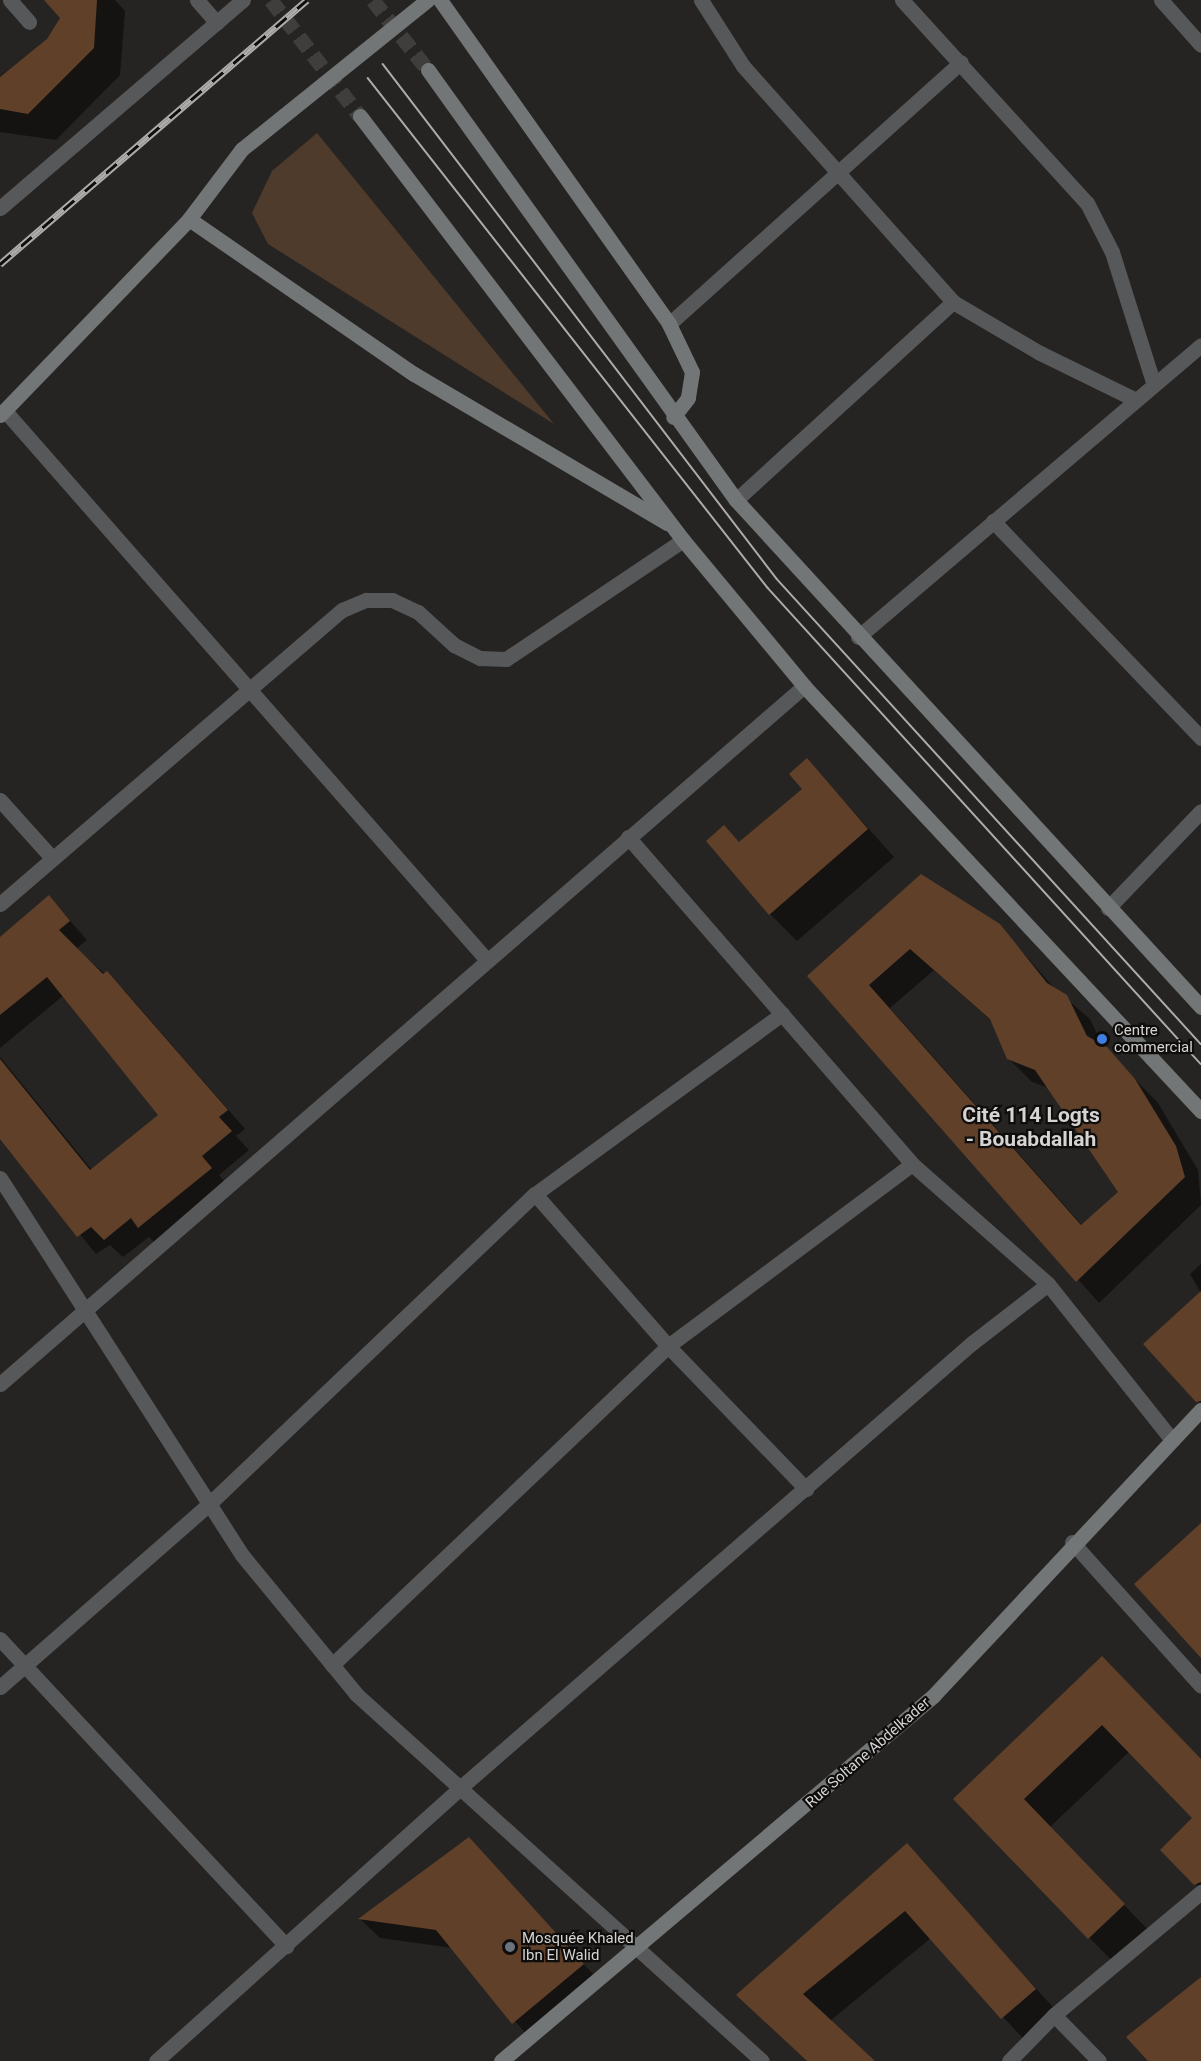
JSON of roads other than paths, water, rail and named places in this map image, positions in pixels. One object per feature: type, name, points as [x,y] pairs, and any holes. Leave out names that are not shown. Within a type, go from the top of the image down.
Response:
[{"type":"main road","points":[[2,413],[189,219],[242,148],[427,0]]},
{"type":"main road","points":[[440,0],[669,324],[692,372],[688,398],[673,417]]},
{"type":"main road","points":[[428,70],[673,417],[736,500],[858,638],[1201,1007]]},
{"type":"main road","points":[[360,116],[672,526],[804,686],[1201,1111]]},
{"type":"main road","points":[[189,219],[414,374],[672,526]]},
{"type":"main road","name":"Rue Soltane Abdelkader","points":[[501,2061],[933,1696],[1072,1542],[1201,1410]]},
{"type":"street","points":[[10,0],[30,22]]},
{"type":"street","points":[[197,0],[217,23]]},
{"type":"street","points":[[3,200],[243,0]]},
{"type":"street","points":[[701,0],[743,66],[953,302],[1137,400]]},
{"type":"street","points":[[902,0],[1070,181],[1102,225],[1154,385]]},
{"type":"street","points":[[1161,0],[1201,45]]},
{"type":"street","points":[[669,324],[839,175],[961,62]]},
{"type":"street","points":[[736,500],[953,302]]},
{"type":"street","points":[[858,638],[1201,345]]},
{"type":"street","points":[[2,413],[486,959]]},
{"type":"street","points":[[993,521],[1201,738]]},
{"type":"street","points":[[0,904],[342,610],[366,600],[392,600],[418,612],[454,645],[480,658],[506,659],[683,540]]},
{"type":"street","points":[[0,1384],[87,1314],[486,959],[804,686]]},
{"type":"street","points":[[0,800],[52,858]]},
{"type":"street","points":[[1108,908],[1201,812]]},
{"type":"street","points":[[628,837],[912,1164],[1010,1245],[1048,1284],[1172,1440]]},
{"type":"street","points":[[0,1687],[208,1505],[535,1194],[782,1014]]},
{"type":"street","points":[[332,1665],[668,1346],[912,1164]]},
{"type":"street","points":[[0,1178],[208,1505],[356,1694],[461,1787],[634,1948],[762,2061]]},
{"type":"street","points":[[535,1194],[668,1346],[806,1489]]},
{"type":"street","points":[[156,2061],[461,1787],[1048,1284]]},
{"type":"street","points":[[1072,1542],[1201,1686]]},
{"type":"street","points":[[0,1639],[22,1668],[286,1946]]},
{"type":"street","points":[[1009,2061],[1054,2014],[1201,1892]]},
{"type":"street","points":[[1054,2014],[1099,2061]]},
{"type":"tunnel","points":[[271,0],[360,116]]},
{"type":"tunnel","points":[[373,0],[428,70]]},
{"type":"tram line","points":[[383,64],[777,579],[1201,1044]]},
{"type":"tram line","points":[[368,78],[768,588],[1201,1064]]},
{"type":"railway","points":[[0,264],[307,0]]},
{"type":"place","name":"Centre commercial","points":[[1102,1039]]},
{"type":"place","name":"Mosquée Khaled Ibn El Walid","points":[[510,1947]]},
{"type":"district","name":"Cité 114 Logts - Bouabdallah","points":[[1031,1127]]}]
